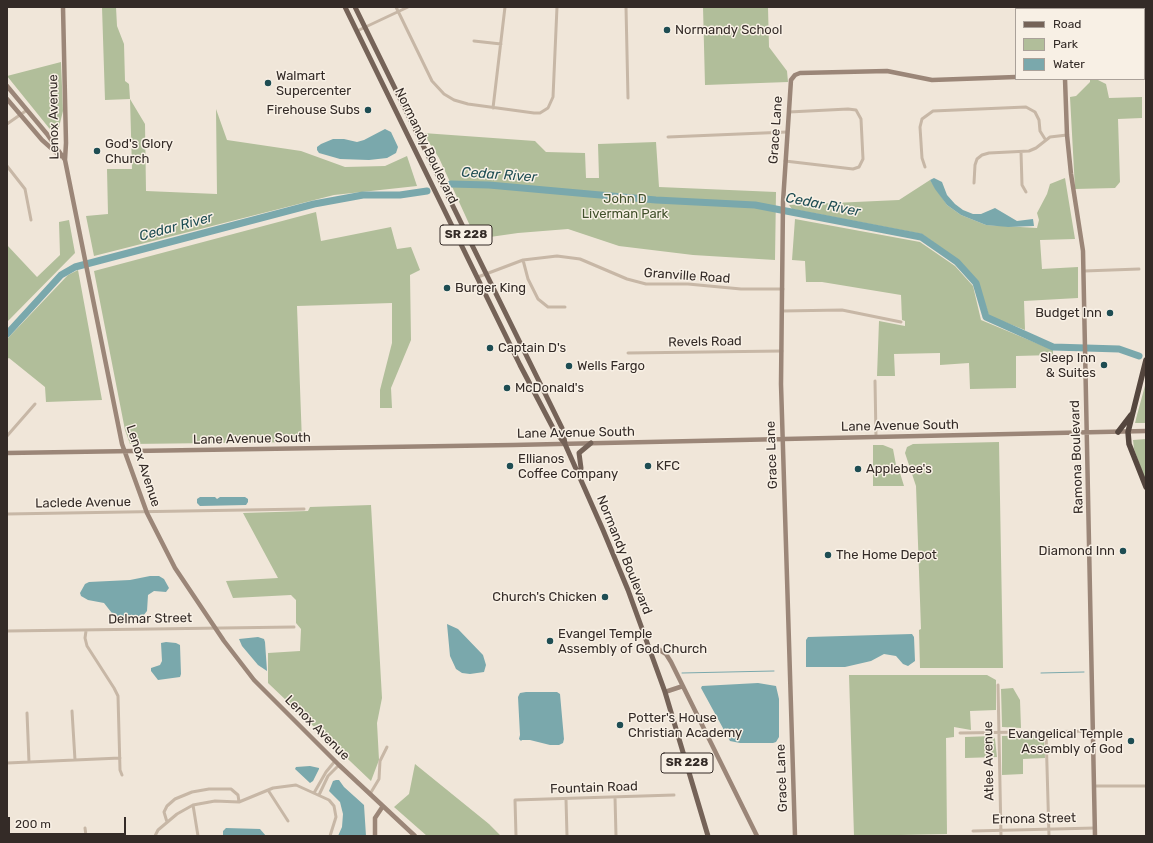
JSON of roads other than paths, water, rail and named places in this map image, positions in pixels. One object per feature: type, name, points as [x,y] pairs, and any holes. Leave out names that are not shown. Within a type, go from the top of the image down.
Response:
[{"type":"highway","points":[[1146,360],[1128,432],[1129,444],[1146,487]]},
{"type":"highway","points":[[1118,432],[1133,414]]},
{"type":"main road","name":"Normandy Boulevard","points":[[346,7],[551,424],[565,444],[580,477],[628,590],[651,652],[665,692],[708,836]]},
{"type":"main road","name":"Normandy Boulevard","points":[[355,7],[562,428],[565,444]]},
{"type":"main road","points":[[447,214],[453,217],[466,239],[469,241]]},
{"type":"main road","points":[[580,477],[582,468],[579,453],[591,443]]},
{"type":"street","name":"Lenox Avenue","points":[[63,7],[65,160],[124,452],[147,513],[175,568],[214,628],[254,680],[337,763],[416,836]]},
{"type":"street","points":[[396,7],[432,81],[444,94],[461,103],[534,113],[540,113],[548,108],[553,97],[557,7]]},
{"type":"street","points":[[357,31],[408,7]]},
{"type":"street","points":[[493,108],[505,7]]},
{"type":"street","points":[[626,7],[628,98]]},
{"type":"street","points":[[474,41],[501,44]]},
{"type":"street","name":"Grace Lane","points":[[795,836],[782,439],[782,229],[790,84],[795,75],[887,71],[932,80],[1015,77]]},
{"type":"street","name":"Ramona Boulevard","points":[[1065,80],[1067,134],[1074,193],[1082,239],[1084,271],[1096,836]]},
{"type":"street","points":[[7,86],[47,134],[65,160]]},
{"type":"street","points":[[7,98],[42,140],[65,160]]},
{"type":"street","points":[[926,167],[922,158],[920,127],[922,119],[933,111],[1026,106],[1035,112],[1039,120],[1040,131],[1045,139]]},
{"type":"street","points":[[785,161],[848,170],[859,167],[863,159],[861,119],[859,112],[856,110],[848,109],[788,112]]},
{"type":"street","points":[[7,124],[27,110]]},
{"type":"street","points":[[668,136],[787,132]]},
{"type":"street","points":[[974,183],[974,165],[977,159],[982,155],[990,153],[1021,152],[1036,148],[1045,139],[1054,135],[1067,134]]},
{"type":"street","points":[[1021,152],[1022,185],[1026,192]]},
{"type":"street","points":[[7,166],[25,188],[31,220]]},
{"type":"street","name":"Granville Road","points":[[478,277],[523,260],[557,256],[580,259],[627,279],[646,284],[688,284],[741,290],[783,289]]},
{"type":"street","points":[[523,260],[528,279],[538,299],[548,307],[565,307]]},
{"type":"street","points":[[1084,271],[1139,269]]},
{"type":"street","points":[[782,311],[842,310],[901,322]]},
{"type":"street","name":"Revels Road","points":[[628,353],[782,351]]},
{"type":"street","points":[[875,381],[876,437]]},
{"type":"street","points":[[7,436],[35,404]]},
{"type":"street","name":"Lane Avenue South","points":[[7,453],[565,444],[1146,431]]},
{"type":"street","name":"Laclede Avenue","points":[[7,514],[147,513],[304,509]]},
{"type":"street","name":"Delmar Street","points":[[7,631],[294,627]]},
{"type":"street","points":[[86,631],[85,638],[87,646],[118,696],[122,775]]},
{"type":"street","points":[[651,652],[658,650],[666,654],[757,836]]},
{"type":"street","name":"Atlee Avenue","points":[[998,685],[1001,836]]},
{"type":"street","points":[[665,692],[683,686]]},
{"type":"street","points":[[72,711],[74,760]]},
{"type":"street","points":[[27,713],[29,762]]},
{"type":"street","points":[[960,733],[1094,731]]},
{"type":"street","points":[[1046,732],[1048,836]]},
{"type":"street","points":[[370,794],[379,779],[380,761],[388,747]]},
{"type":"street","points":[[7,763],[120,758]]},
{"type":"street","points":[[314,793],[326,772],[337,763]]},
{"type":"street","points":[[319,795],[328,776],[337,763]]},
{"type":"street","points":[[155,836],[168,822],[192,805],[216,801],[238,802],[279,786],[296,785],[330,801],[336,811],[336,816],[330,836]]},
{"type":"street","points":[[1095,786],[1146,786]]},
{"type":"street","points":[[168,822],[164,812],[167,806],[175,799],[192,792],[209,789],[231,789],[238,795],[238,802]]},
{"type":"street","points":[[268,790],[288,821]]},
{"type":"street","name":"Fountain Road","points":[[516,836],[515,800],[674,796]]},
{"type":"street","points":[[615,797],[616,836]]},
{"type":"street","points":[[566,799],[567,836]]},
{"type":"street","points":[[192,805],[198,836]]},
{"type":"street","points":[[375,836],[375,818],[383,806]]},
{"type":"street","points":[[85,828],[86,836]]},
{"type":"street","name":"Ernona Street","points":[[974,831],[1095,828]]},
{"type":"water","points":[[385,129],[391,132],[398,147],[396,153],[387,158],[369,160],[340,159],[319,153],[317,150],[317,147],[321,144],[333,139],[344,139],[357,142]]},
{"type":"water","points":[[934,178],[942,182],[947,195],[963,210],[973,214],[981,214],[995,208],[1017,221],[1033,219],[1034,226],[1008,227],[986,225],[961,215],[947,205],[935,189],[930,180]]},
{"type":"water","points":[[200,497],[215,497],[217,499],[220,497],[245,497],[248,499],[248,502],[246,505],[200,506],[197,503],[197,499]]},
{"type":"water","points":[[150,576],[159,576],[164,579],[169,588],[166,592],[154,591],[148,595],[147,611],[143,616],[115,617],[104,603],[88,600],[81,596],[80,593],[85,584],[89,582],[130,580]]},
{"type":"water","points":[[447,624],[458,629],[483,655],[486,665],[484,672],[470,674],[462,673],[456,669],[450,656]]},
{"type":"water","points":[[912,634],[914,637],[915,661],[908,666],[903,664],[896,656],[884,654],[871,661],[845,667],[806,667],[806,640],[808,637]]},
{"type":"water","points":[[258,637],[264,639],[265,642],[267,671],[258,665],[242,646],[239,639]]},
{"type":"water","points":[[166,642],[180,645],[181,674],[180,677],[158,680],[151,671],[151,668],[160,665],[162,661],[161,643]]},
{"type":"water","points":[[758,683],[776,686],[779,699],[779,737],[776,742],[773,743],[740,743],[730,741],[701,688],[702,686]]},
{"type":"water","points":[[557,692],[560,694],[564,739],[563,743],[559,745],[550,745],[530,740],[521,741],[519,739],[518,697],[520,693]]},
{"type":"water","points":[[310,766],[319,769],[313,781],[310,783],[295,769],[296,767]]},
{"type":"water","points":[[339,780],[344,787],[364,805],[366,836],[338,836],[342,827],[343,814],[340,802],[329,791],[333,781]]},
{"type":"water","points":[[226,828],[260,829],[266,836],[223,836],[223,831]]},
{"type":"waterway","name":"Cedar River","points":[[451,184],[489,185],[656,200],[755,205],[921,237],[957,262],[976,283],[986,317],[1053,347],[1119,349],[1139,356]]},
{"type":"waterway","name":"Cedar River","points":[[7,334],[61,275],[75,267],[314,204],[363,195],[400,195],[427,191]]},
{"type":"waterway","points":[[682,673],[774,671]]},
{"type":"waterway","points":[[1041,673],[1084,672]]},
{"type":"place","name":"Normandy School","points":[[667,30]]},
{"type":"place","name":"Walmart Supercenter","points":[[268,83]]},
{"type":"place","name":"Firehouse Subs","points":[[368,110]]},
{"type":"place","name":"God's Glory Church","points":[[97,151]]},
{"type":"place","name":"Burger King","points":[[447,288]]},
{"type":"place","name":"Budget Inn","points":[[1110,313]]},
{"type":"place","name":"Captain D's","points":[[490,348]]},
{"type":"place","name":"Sleep Inn & Suites","points":[[1104,365]]},
{"type":"place","name":"Wells Fargo","points":[[569,366]]},
{"type":"place","name":"McDonald's","points":[[507,388]]},
{"type":"place","name":"Ellianos Coffee Company","points":[[510,466]]},
{"type":"place","name":"KFC","points":[[648,466]]},
{"type":"place","name":"Applebee's","points":[[858,469]]},
{"type":"place","name":"Diamond Inn","points":[[1123,551]]},
{"type":"place","name":"The Home Depot","points":[[828,555]]},
{"type":"place","name":"Church's Chicken","points":[[605,597]]},
{"type":"place","name":"Evangel Temple Assembly of God Church","points":[[550,641]]},
{"type":"place","name":"Potter's House Christian Academy","points":[[620,725]]},
{"type":"place","name":"Evangelical Temple Assembly of God","points":[[1131,741]]},
{"type":"park label","name":"John D Liverman Park","points":[[625,206]]}]
